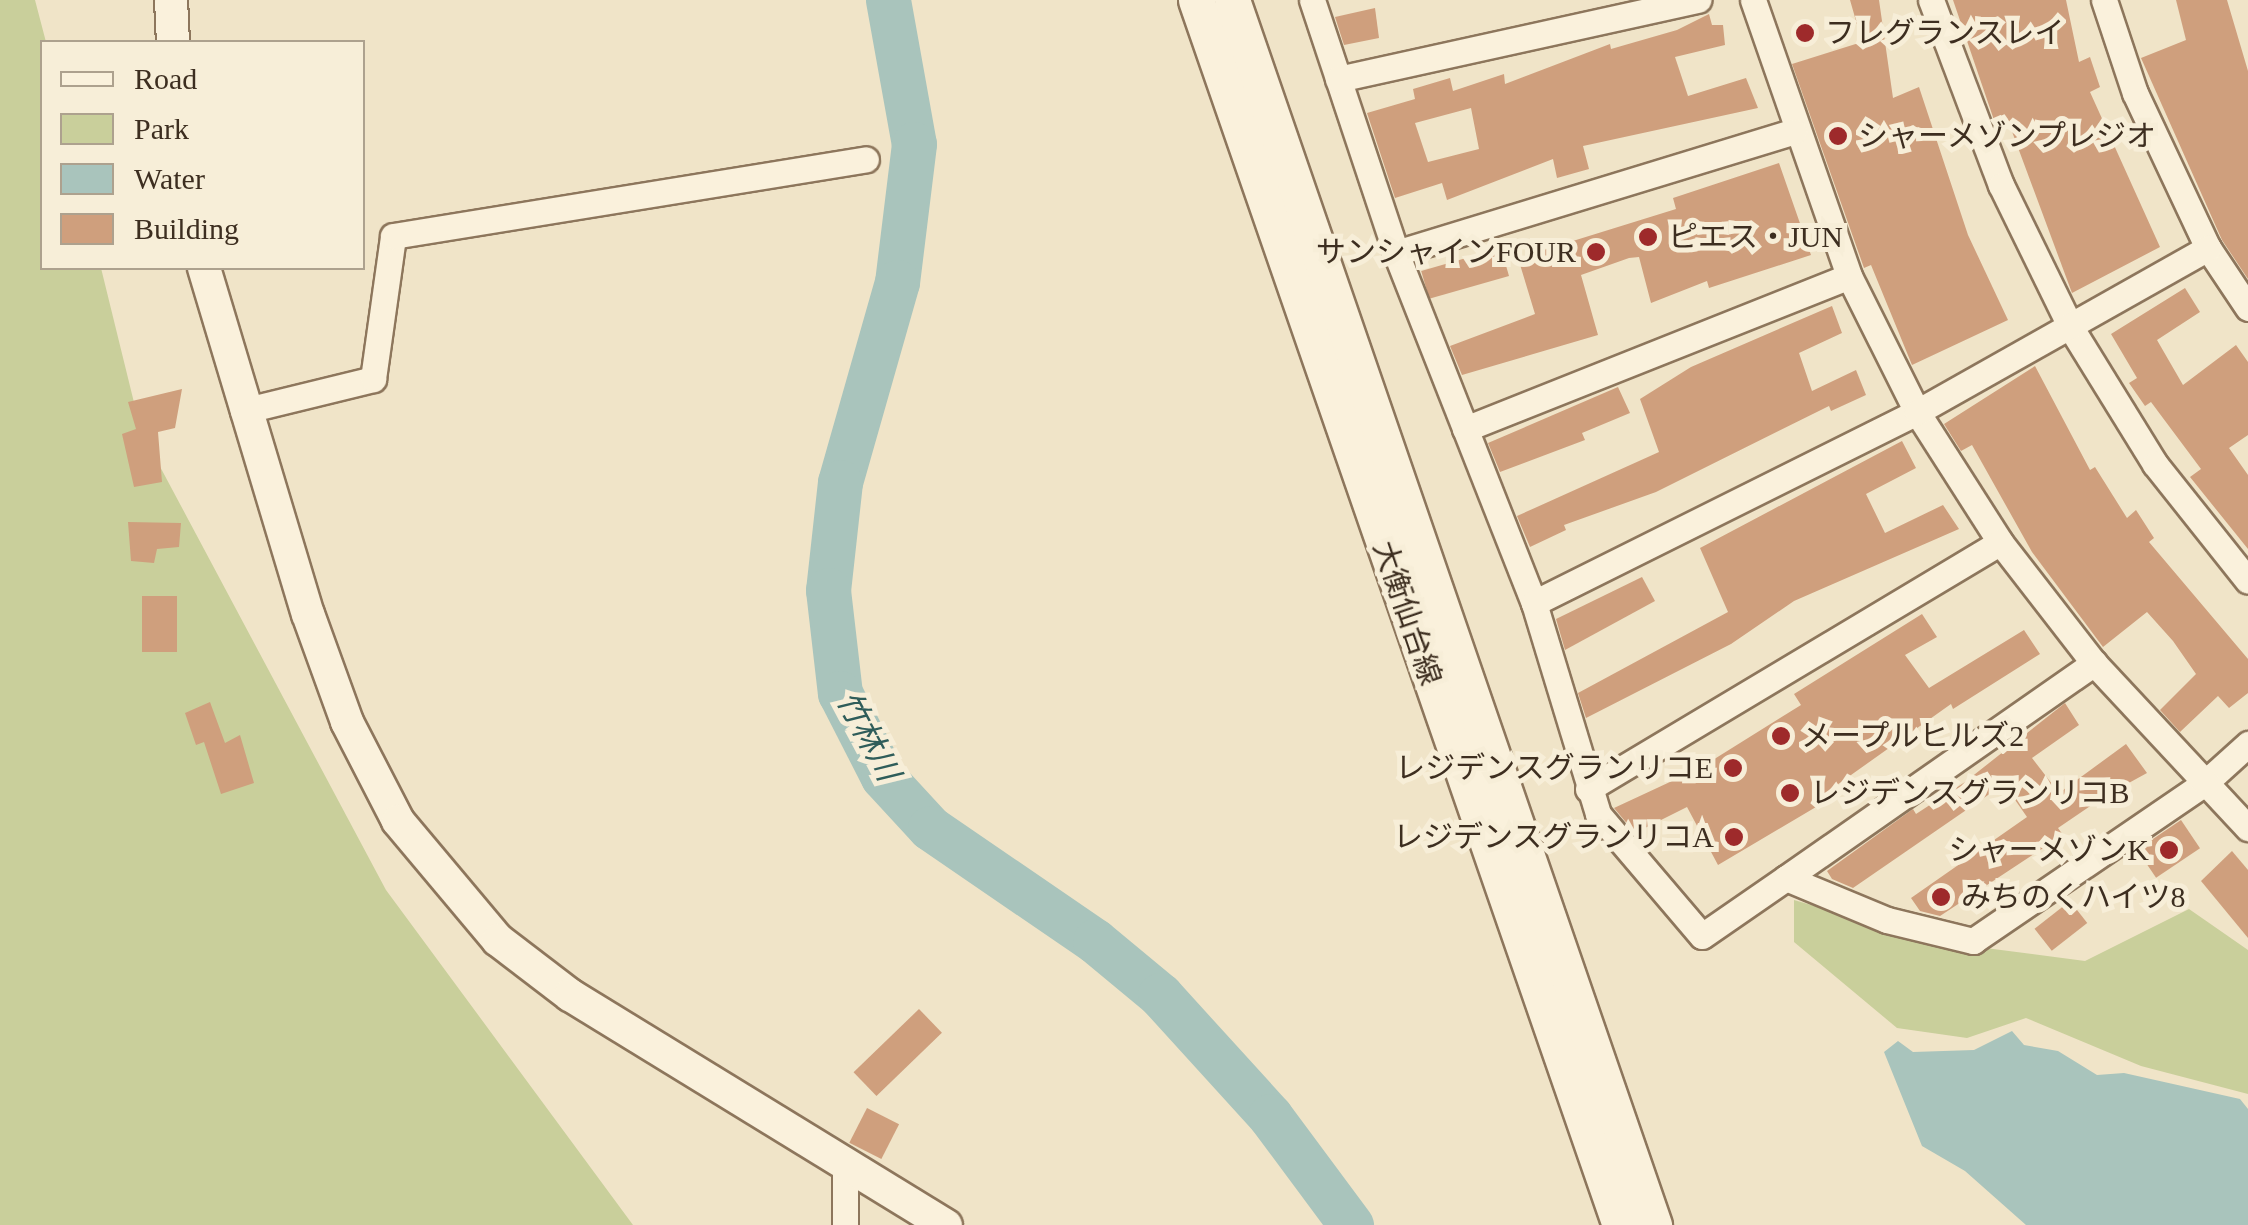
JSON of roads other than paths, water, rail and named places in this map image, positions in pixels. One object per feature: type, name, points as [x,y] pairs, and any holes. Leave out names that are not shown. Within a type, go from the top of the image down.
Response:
[{"type":"main road","name":"大衡仙台線","points":[[1196,0],[1620,1225]]},
{"type":"main road","name":"大衡仙台線","points":[[1232,0],[1654,1225]]},
{"type":"street","points":[[171,0],[173,40]]},
{"type":"street","points":[[1312,0],[1396,252],[1534,602],[1598,814],[1702,936],[2094,662]]},
{"type":"street","points":[[1338,78],[1698,0]]},
{"type":"street","points":[[1753,0],[1794,131],[1849,276],[1917,412],[2000,542],[2094,662],[2248,828]]},
{"type":"street","points":[[1931,0],[2001,185],[2071,328],[2154,464],[2248,581]]},
{"type":"street","points":[[2104,0],[2135,93],[2208,248],[2248,308]]},
{"type":"street","points":[[1396,252],[1794,131]]},
{"type":"street","points":[[244,411],[373,379],[392,236],[866,159]]},
{"type":"street","points":[[1534,602],[1917,412],[2208,248]]},
{"type":"street","points":[[205,270],[244,411],[346,722],[398,822],[498,940],[570,995],[845,1168],[946,1225]]},
{"type":"street","points":[[1465,428],[1849,276]]},
{"type":"street","points":[[1588,789],[2000,542]]},
{"type":"street","points":[[1786,878],[1887,920],[1973,941],[2206,782],[2248,744]]},
{"type":"street","points":[[845,1168],[845,1225]]},
{"type":"water","points":[[2012,1031],[2024,1045],[2058,1051],[2097,1075],[2124,1073],[2240,1099],[2248,1109],[2248,1225],[2026,1225],[1965,1171],[1922,1146],[1884,1052],[1898,1041],[1913,1052],[1974,1050]]},
{"type":"waterway","name":"竹林川","points":[[888,0],[914,144],[897,282],[840,482],[828,590],[840,693],[883,777],[930,828],[1095,941],[1160,995],[1270,1116],[1351,1225]]},
{"type":"place","name":"フレグランスレイ","points":[[1805,33]]},
{"type":"place","name":"シャーメゾンプレジオ","points":[[1838,136]]},
{"type":"place","name":"ピエス・JUN","points":[[1648,237]]},
{"type":"place","name":"サンシャインFOUR","points":[[1596,252]]},
{"type":"place","name":"メープルヒルズ2","points":[[1781,736]]},
{"type":"place","name":"レジデンスグランリコE","points":[[1733,768]]},
{"type":"place","name":"レジデンスグランリコB","points":[[1790,793]]},
{"type":"place","name":"レジデンスグランリコA","points":[[1734,837]]},
{"type":"place","name":"シャーメゾンK","points":[[2169,850]]},
{"type":"place","name":"みちのくハイツ8","points":[[1941,897]]}]
